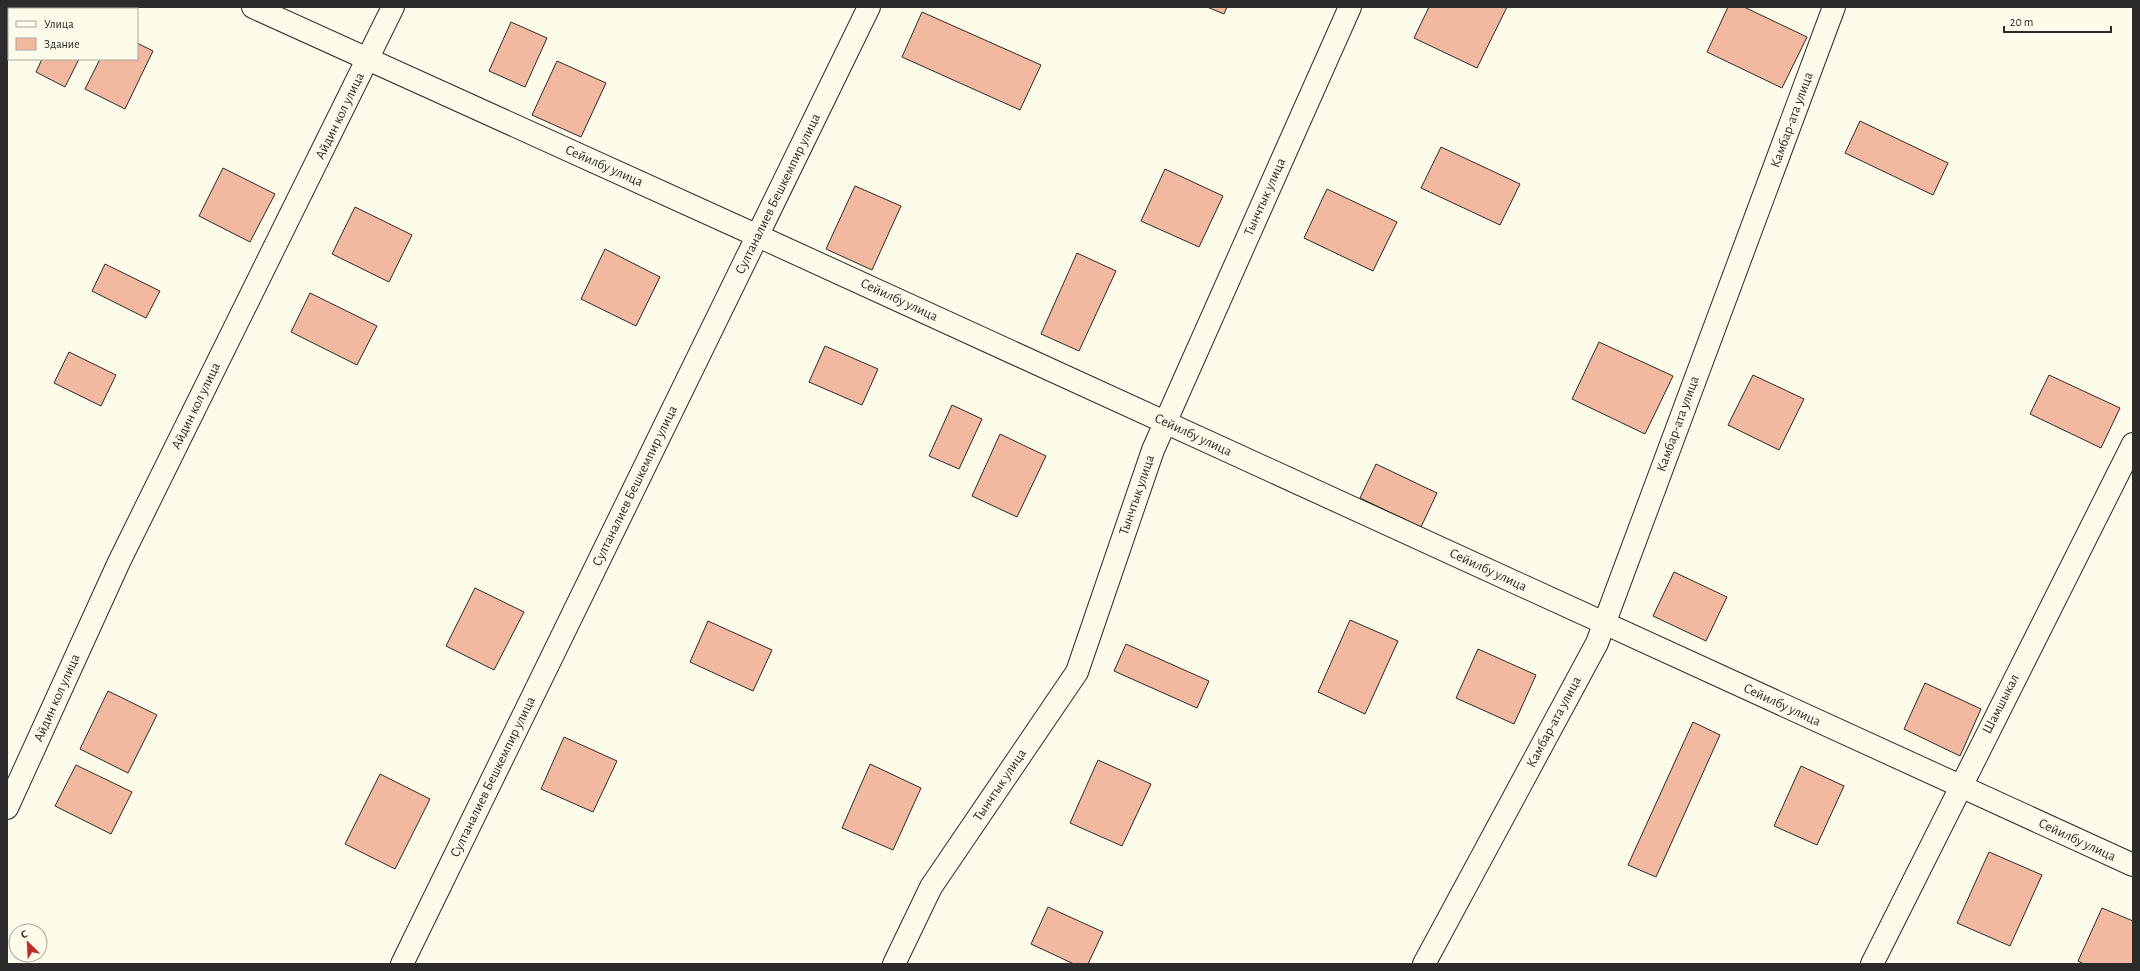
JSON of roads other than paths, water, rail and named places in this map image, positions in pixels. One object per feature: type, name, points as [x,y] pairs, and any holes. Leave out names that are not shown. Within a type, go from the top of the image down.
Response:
[{"type":"street","name":"Сейилбу улица","points":[[252,7],[758,236],[2133,866]]},
{"type":"street","name":"Айдин кол улица","points":[[7,808],[119,562],[393,7]]},
{"type":"street","name":"Султаналиев Бешкемпир улица","points":[[402,964],[869,7]]},
{"type":"street","name":"Тынчтык улица","points":[[894,964],[931,887],[1077,672],[1153,450],[1350,7]]},
{"type":"street","name":"Камбар-ата улица","points":[[1424,964],[1597,643],[1834,7]]},
{"type":"street","name":"Шамшыкал","points":[[1872,964],[2133,444]]}]
